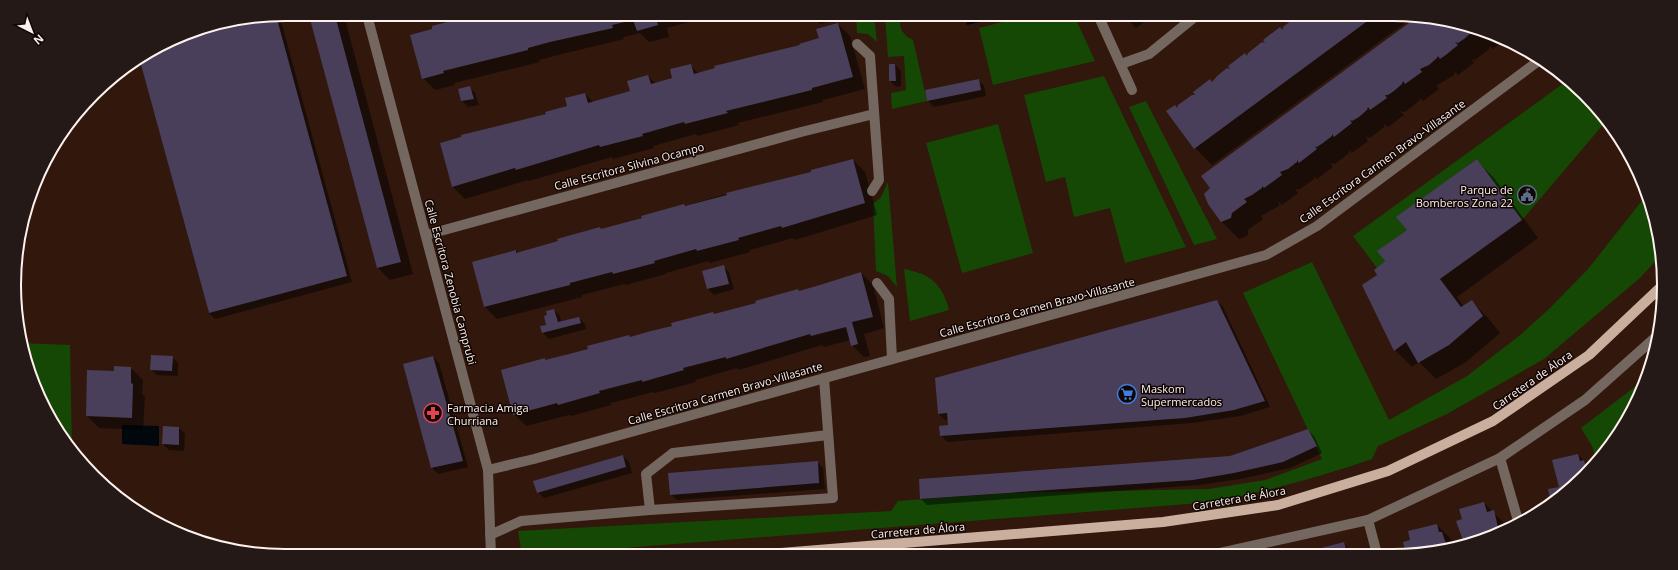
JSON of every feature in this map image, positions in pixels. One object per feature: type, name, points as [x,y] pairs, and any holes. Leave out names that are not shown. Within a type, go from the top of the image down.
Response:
[{"type":"main road","name":"Carretera de Álora","points":[[831,549],[1163,522],[1278,505],[1388,472],[1493,421],[1589,355],[1657,291]]},
{"type":"street","name":"Calle Escritora Zenobia Camprubi","points":[[369,21],[488,470],[491,549]]},
{"type":"street","points":[[1101,21],[1132,90]]},
{"type":"street","points":[[1121,64],[1149,54],[1190,21]]},
{"type":"street","points":[[858,44],[870,56],[879,180],[872,191]]},
{"type":"street","name":"Calle Escritora Carmen Bravo-Villasante","points":[[488,470],[1266,255],[1317,226],[1536,63]]},
{"type":"street","name":"Calle Escritora Silvina Ocampo","points":[[426,234],[838,122],[874,114]]},
{"type":"street","points":[[877,284],[888,299],[892,359]]},
{"type":"street","points":[[1242,549],[1368,520],[1500,458],[1585,400],[1651,341]]},
{"type":"street","points":[[490,536],[521,521],[650,510],[833,498],[824,378]]},
{"type":"street","points":[[650,510],[646,474],[673,453],[828,435]]},
{"type":"street","points":[[1500,458],[1517,518]]},
{"type":"street","points":[[1368,520],[1376,549]]},
{"type":"green space","points":[[856,21],[875,21],[877,42],[868,34],[857,33]]},
{"type":"green space","points":[[885,21],[900,21],[902,30],[906,36],[913,40],[927,101],[892,109],[891,93],[906,90],[904,56],[888,57]]},
{"type":"green space","points":[[1006,21],[1077,21],[1095,61],[993,85],[979,28]]},
{"type":"green space","points":[[1104,76],[1186,247],[1125,263],[1110,208],[1074,217],[1065,177],[1046,182],[1024,95]]},
{"type":"green space","points":[[1563,84],[1580,98],[1603,125],[1522,220],[1477,159],[1397,217],[1407,230],[1378,251],[1385,261],[1377,268],[1353,236]]},
{"type":"green space","points":[[1146,101],[1217,239],[1194,245],[1129,107]]},
{"type":"green space","points":[[998,124],[1033,253],[962,273],[926,143]]},
{"type":"green space","points":[[888,182],[897,287],[888,276],[876,271],[873,204],[881,197]]},
{"type":"green space","points":[[1643,200],[1652,233],[1656,261],[1640,278],[1544,359],[1447,414],[1378,446],[1372,459],[1294,483],[1213,502],[612,549],[521,549],[518,531],[891,511],[898,501],[1008,493],[1209,489],[1265,480],[1322,459],[1243,293],[1312,262],[1389,420],[1467,376],[1519,336],[1549,309],[1588,269]]},
{"type":"green space","points":[[904,269],[928,277],[934,282],[943,293],[949,310],[910,321]]},
{"type":"green space","points":[[28,343],[70,345],[72,441],[65,432],[48,402],[35,370]]},
{"type":"green space","points":[[1637,385],[1630,402],[1613,432],[1595,455],[1592,446],[1581,428]]},
{"type":"shaded area","points":[[966,21],[985,21],[967,25]]},
{"type":"shaded area","points":[[122,425],[159,426],[159,446],[122,444]]},
{"type":"building","points":[[278,21],[347,276],[209,313],[141,63],[168,48],[211,32],[251,23]]},
{"type":"building","points":[[311,21],[337,21],[401,262],[377,268]]},
{"type":"building","points":[[451,21],[629,21],[612,25],[613,28],[550,42],[528,48],[528,50],[443,71],[444,73],[422,79],[410,35],[432,29],[432,26]]},
{"type":"building","points":[[633,21],[657,21],[658,25],[637,31]]},
{"type":"building","points":[[1291,21],[1368,21],[1194,149],[1166,111],[1175,105],[1177,108],[1178,105],[1192,95],[1195,95],[1193,92],[1210,79],[1212,82],[1227,68],[1230,69],[1228,66],[1245,53],[1247,56],[1248,53],[1262,42],[1265,43],[1263,40],[1280,27],[1283,30],[1283,27]]},
{"type":"building","points":[[1410,22],[1445,26],[1471,33],[1458,43],[1455,42],[1458,45],[1440,59],[1438,56],[1429,65],[1420,69],[1422,72],[1405,84],[1403,81],[1402,84],[1394,91],[1388,95],[1385,95],[1387,98],[1370,110],[1368,107],[1367,110],[1359,117],[1352,121],[1350,120],[1352,123],[1334,137],[1332,134],[1332,136],[1323,143],[1317,147],[1315,146],[1317,149],[1299,163],[1297,160],[1297,162],[1288,169],[1280,172],[1282,175],[1264,188],[1262,186],[1262,188],[1244,199],[1247,202],[1232,213],[1231,218],[1221,222],[1208,204],[1204,194],[1210,188],[1201,176]]},
{"type":"building","points":[[838,23],[853,77],[812,88],[812,90],[726,111],[728,113],[685,124],[684,122],[642,134],[643,136],[600,147],[599,145],[516,170],[515,168],[452,187],[440,143],[461,137],[461,135],[546,114],[545,112],[567,106],[565,98],[585,93],[588,103],[630,91],[627,81],[648,75],[651,84],[672,78],[670,69],[691,64],[694,74],[715,68],[714,66],[800,45],[799,44],[819,38],[816,29]]},
{"type":"building","points":[[889,64],[895,64],[896,81],[889,81]]},
{"type":"building","points":[[979,79],[981,90],[927,101],[925,90]]},
{"type":"building","points":[[470,86],[474,99],[461,101],[458,89]]},
{"type":"building","points":[[853,159],[865,203],[782,228],[781,226],[738,238],[739,240],[697,251],[696,249],[654,261],[655,263],[613,274],[612,272],[570,283],[570,285],[484,307],[472,262],[516,250],[516,253],[558,241],[557,239],[600,227],[601,229],[642,218],[641,216],[684,204],[685,206],[727,195],[726,193],[811,172],[811,170]]},
{"type":"building","points":[[1477,159],[1522,220],[1440,279],[1461,307],[1472,300],[1483,316],[1449,345],[1418,363],[1406,342],[1394,351],[1362,285],[1377,275],[1374,270],[1385,261],[1377,251],[1407,230],[1396,217]]},
{"type":"building","points":[[724,265],[729,284],[707,289],[702,271]]},
{"type":"building","points":[[861,272],[873,317],[852,322],[858,344],[851,346],[846,327],[811,336],[810,334],[726,359],[726,357],[683,368],[684,370],[642,382],[642,380],[599,391],[600,393],[558,405],[557,403],[513,415],[501,370],[545,358],[545,360],[588,349],[587,346],[672,326],[671,323],[756,303],[755,301],[798,289],[799,291]]},
{"type":"building","points":[[1217,300],[1265,401],[1234,410],[1185,418],[940,436],[939,426],[948,425],[947,413],[938,414],[935,378]]},
{"type":"building","points":[[554,309],[558,322],[579,317],[581,323],[542,333],[540,326],[546,325],[544,316],[547,315],[546,311]]},
{"type":"building","points":[[151,355],[173,356],[172,371],[150,370]]},
{"type":"building","points":[[433,356],[463,461],[431,468],[403,364]]},
{"type":"building","points":[[114,366],[131,367],[131,383],[133,384],[132,418],[86,416],[87,370],[114,371]]},
{"type":"building","points":[[163,426],[179,427],[179,445],[162,444]]},
{"type":"building","points":[[1308,429],[1317,446],[1283,462],[1234,473],[1193,480],[920,499],[919,479],[1230,456]]},
{"type":"building","points":[[1578,454],[1580,461],[1584,460],[1586,465],[1580,472],[1550,497],[1548,489],[1559,487],[1552,460]]},
{"type":"building","points":[[623,455],[626,467],[537,493],[533,481]]},
{"type":"building","points":[[818,461],[819,483],[670,495],[668,473]]},
{"type":"building","points":[[1484,502],[1487,512],[1494,510],[1498,527],[1463,539],[1456,521],[1462,519],[1459,509]]},
{"type":"building","points":[[1437,524],[1439,532],[1442,532],[1446,544],[1405,548],[1403,542],[1410,540],[1408,531]]},
{"type":"building","points":[[1344,542],[1346,549],[1318,549]]},
{"type":"place","name":"Parque de Bomberos Zona 22","points":[[1527,195]]},
{"type":"place","name":"Maskom Supermercados","points":[[1127,394]]},
{"type":"place","name":"Farmacia Amiga Churriana","points":[[433,413]]}]
